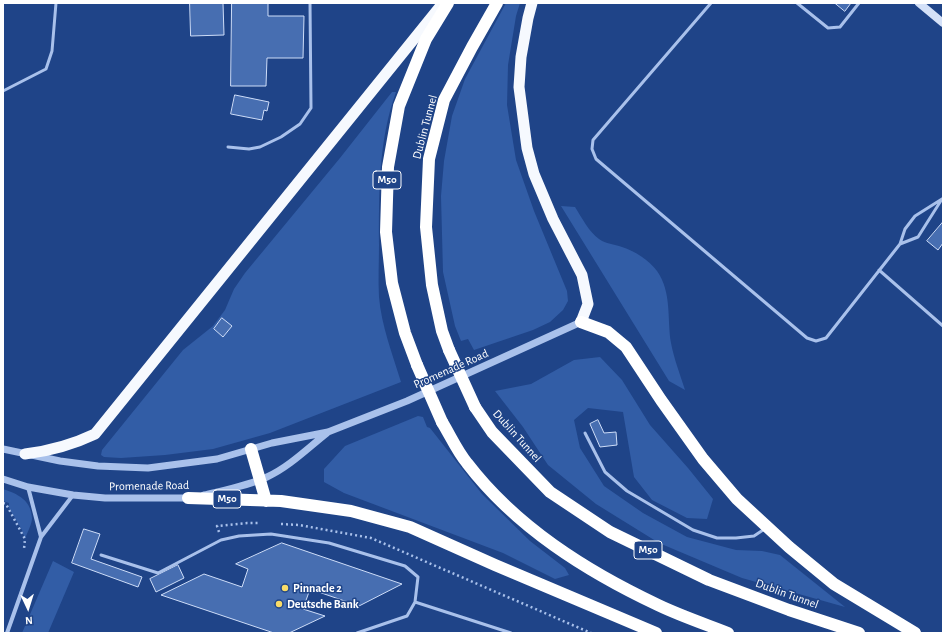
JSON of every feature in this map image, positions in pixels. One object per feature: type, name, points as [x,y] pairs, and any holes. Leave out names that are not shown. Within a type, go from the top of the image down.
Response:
[{"type":"highway","points":[[25,454],[65,447],[95,434],[443,3]]},
{"type":"highway","name":"M50","points":[[448,3],[426,39],[398,106],[388,167],[386,232],[392,283],[405,333],[417,365],[442,422],[466,463],[503,503],[556,548],[601,576],[659,606],[728,633]]},
{"type":"highway","name":"Dublin Tunnel","points":[[497,3],[444,100],[429,159],[426,227],[432,285],[442,331],[475,407],[492,432],[550,492],[610,532],[709,580],[789,610],[859,633]]},
{"type":"highway","points":[[532,3],[521,57],[519,87],[522,117],[527,148],[534,174],[552,219],[582,276],[588,304],[581,322],[608,332],[626,347],[703,459],[737,499],[834,584],[915,633]]},
{"type":"highway","points":[[251,449],[266,500]]},
{"type":"highway","name":"M50","points":[[188,498],[280,501],[351,511],[410,527],[495,565],[656,633]]},
{"type":"main road","points":[[920,3],[943,24]]},
{"type":"street","name":"Promenade Road","points":[[3,448],[60,461],[98,466],[148,468],[217,459],[272,442],[328,432],[407,401],[581,322]]},
{"type":"street","name":"Promenade Road","points":[[3,479],[28,487],[73,495],[105,498],[188,498],[249,484],[260,480],[282,468],[328,432]]},
{"type":"street","points":[[28,487],[41,537]]},
{"type":"street","points":[[7,633],[41,537],[73,495]]},
{"type":"lane","points":[[3,91],[46,68],[52,51],[56,3]]},
{"type":"lane","points":[[228,147],[248,149],[260,147],[281,137],[300,124],[311,108],[310,3]]},
{"type":"lane","points":[[711,3],[593,140],[592,149],[596,159],[807,338],[816,341],[826,338],[900,244],[905,229],[915,216],[943,198]]},
{"type":"lane","points":[[797,3],[828,28],[840,27],[859,3]]},
{"type":"lane","points":[[900,244],[918,237],[943,198]]},
{"type":"lane","points":[[879,270],[943,326]]},
{"type":"lane","points":[[585,433],[605,472],[627,491],[693,530],[717,538],[736,538],[754,536],[768,527]]},
{"type":"lane","points":[[102,555],[158,573],[221,540],[246,535],[272,534],[328,543],[405,566],[418,577],[416,602],[407,616],[357,633]]},
{"type":"lane","points":[[416,602],[511,633]]},
{"type":"path","points":[[3,503],[6,504],[25,539],[24,554]]},
{"type":"shaded area","points":[[506,3],[520,3],[516,16],[508,65],[507,105],[516,160],[534,211],[567,291],[568,301],[563,310],[550,322],[533,330],[474,350],[468,339],[461,341],[455,326],[443,272],[441,196],[444,161],[452,116],[465,79]]},
{"type":"shaded area","points":[[392,92],[396,92],[386,130],[381,168],[379,207],[379,291],[380,307],[385,329],[401,382],[270,433],[213,449],[165,455],[121,458],[104,457],[101,455],[102,450],[183,350],[213,326],[225,310],[234,289],[245,273],[340,158]]},
{"type":"shaded area","points":[[561,206],[575,207],[595,236],[602,241],[637,253],[650,263],[657,271],[665,288],[671,343],[675,361],[685,390],[669,381]]},
{"type":"shaded area","points":[[600,357],[622,380],[650,425],[713,499],[707,519],[687,518],[652,500],[634,477],[623,412],[588,408],[574,420],[580,448],[604,486],[643,513],[687,537],[736,550],[762,551],[780,555],[845,607],[742,578],[659,543],[596,504],[548,465],[523,427],[495,391],[531,384],[574,360]]},
{"type":"shaded area","points":[[418,416],[423,417],[427,427],[430,428],[482,494],[530,541],[565,568],[569,575],[555,579],[503,553],[344,493],[324,482],[324,469],[345,446]]},
{"type":"shaded area","points":[[3,489],[19,496],[29,507],[32,520],[25,539],[22,530],[9,508],[9,503],[3,501]]},
{"type":"shaded area","points":[[53,561],[74,572],[48,633],[22,633]]},
{"type":"building","points":[[190,3],[223,3],[224,35],[191,36]]},
{"type":"building","points":[[232,3],[268,3],[268,16],[304,16],[303,58],[267,58],[266,86],[231,86]]},
{"type":"building","points":[[835,3],[851,3],[845,11]]},
{"type":"building","points":[[235,95],[269,102],[267,111],[264,110],[262,120],[231,114]]},
{"type":"building","points":[[943,222],[943,243],[938,250],[927,241]]},
{"type":"building","points":[[222,318],[232,326],[223,337],[214,329]]},
{"type":"building","points":[[598,420],[604,433],[616,432],[617,445],[600,447],[590,424]]},
{"type":"building","points":[[84,529],[100,534],[91,559],[142,577],[138,587],[72,563]]},
{"type":"building","name":"Pinnacle 2","points":[[282,543],[402,584],[359,606],[310,589],[303,609],[325,616],[289,633],[274,633],[161,595],[204,574],[242,587],[248,569],[236,564]]},
{"type":"building","points":[[178,565],[184,578],[156,592],[150,579]]},
{"type":"place","name":"Pinnacle 2","points":[[285,588]]},
{"type":"place","name":"Deutsche Bank","points":[[279,604]]}]
